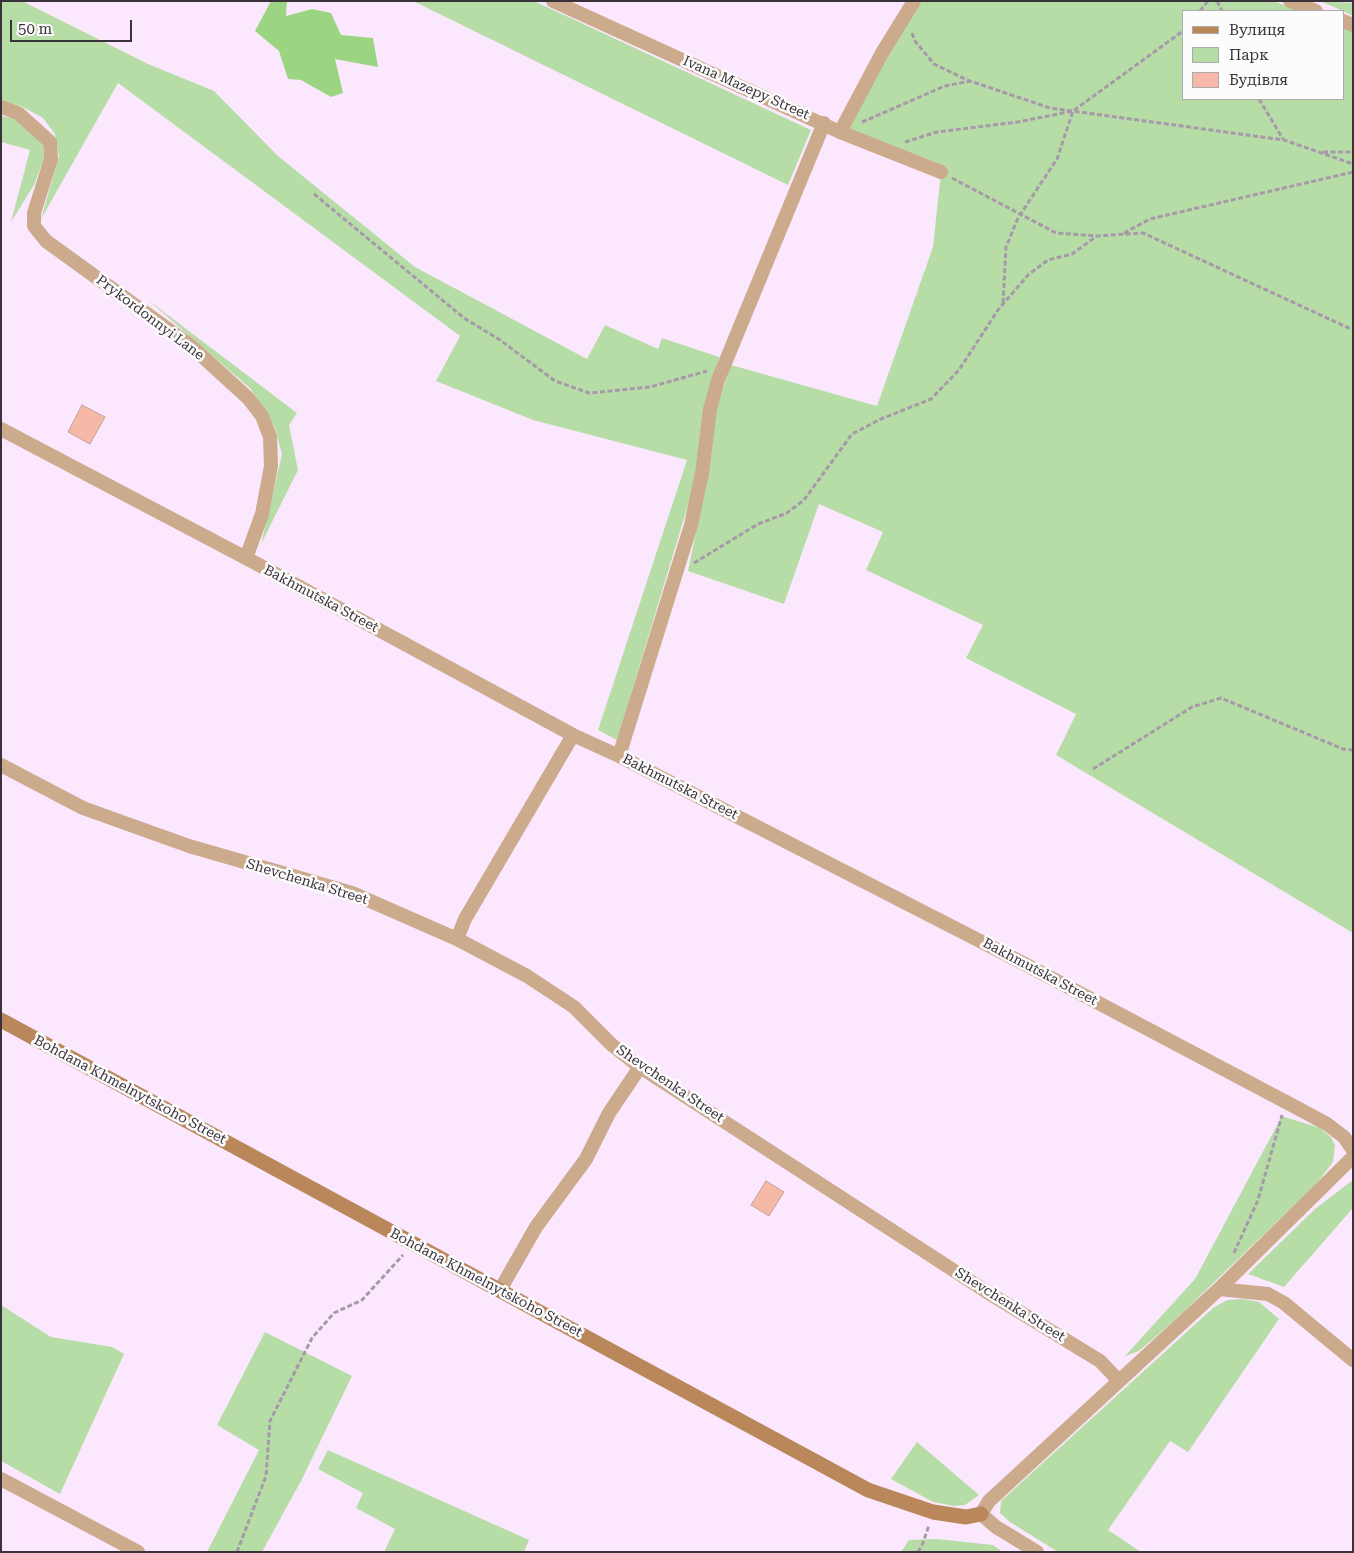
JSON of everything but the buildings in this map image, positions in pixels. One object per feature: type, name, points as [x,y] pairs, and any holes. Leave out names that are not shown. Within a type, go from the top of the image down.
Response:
[{"type":"street","name":"Ivana Mazepy Street","points":[[554,1],[824,123],[840,132],[940,172]]},
{"type":"street","points":[[840,132],[914,1]]},
{"type":"street","points":[[1290,1],[1313,10]]},
{"type":"street","name":"Prykordonnyi Lane","points":[[1,107],[18,113],[50,142],[51,159],[34,214],[34,226],[46,241],[190,345],[248,398],[262,416],[270,437],[271,466],[262,514],[246,558]]},
{"type":"street","points":[[619,756],[691,525],[702,473],[710,409],[724,366],[824,123]]},
{"type":"street","name":"Bakhmutska Street","points":[[1,429],[246,558],[573,735],[619,756],[1020,961],[1286,1102],[1327,1124],[1344,1136],[1353,1150]]},
{"type":"street","points":[[457,939],[470,911],[573,735]]},
{"type":"street","name":"Shevchenka Street","points":[[1,765],[83,808],[189,846],[352,893],[457,939],[527,976],[574,1007],[612,1045],[640,1067],[979,1286],[1100,1361],[1119,1381]]},
{"type":"street","name":"Bohdana Khmelnytskoho Street","points":[[1,1020],[868,1490],[933,1512],[966,1517],[981,1514]]},
{"type":"street","points":[[500,1290],[536,1227],[586,1159],[609,1113],[640,1067]]},
{"type":"street","points":[[1037,1552],[996,1527],[981,1514],[989,1501],[1219,1289],[1353,1156]]},
{"type":"street","points":[[1219,1289],[1268,1294],[1284,1303],[1353,1360]]},
{"type":"street","points":[[1,1479],[138,1552]]},
{"type":"path","points":[[906,14],[915,42],[934,64],[971,81],[1050,108],[1284,140],[1353,164]]},
{"type":"path","points":[[883,149],[937,132],[1018,122],[1072,111],[1182,32]]},
{"type":"path","points":[[840,132],[945,86],[971,81]]},
{"type":"path","points":[[1260,100],[1284,140]]},
{"type":"path","points":[[1003,304],[1006,247],[1021,214],[1057,159],[1072,111]]},
{"type":"path","points":[[1321,152],[1353,152]]},
{"type":"path","points":[[940,172],[1056,233],[1097,236],[1142,233],[1353,330]]},
{"type":"path","points":[[1121,234],[1150,219],[1353,172]]},
{"type":"path","points":[[314,194],[464,318],[500,340],[554,381],[589,393],[650,387],[724,366]]},
{"type":"path","points":[[676,574],[758,524],[787,513],[804,500],[852,434],[881,419],[931,399],[959,370],[1003,304],[1028,275],[1048,260],[1072,254],[1097,236]]},
{"type":"path","points":[[1093,769],[1192,707],[1220,698],[1343,749],[1353,750]]},
{"type":"path","points":[[1230,1278],[1236,1246],[1258,1200],[1286,1102]]},
{"type":"path","points":[[237,1552],[266,1476],[270,1421],[312,1338],[334,1313],[362,1300],[415,1244]]},
{"type":"path","points":[[918,1552],[923,1543],[933,1512]]},
{"type":"green space","points":[[1,1],[22,1],[148,64],[214,91],[278,156],[415,267],[587,359],[605,325],[658,349],[662,338],[719,357],[707,401],[692,492],[617,740],[598,730],[687,460],[533,420],[436,381],[460,336],[118,83],[41,219],[59,156],[55,134],[43,118],[21,106],[1,101]]},
{"type":"green space","points":[[271,1],[287,1],[286,16],[312,9],[331,13],[341,35],[373,38],[378,67],[335,59],[343,93],[331,97],[301,80],[288,79],[279,51],[255,31]]},
{"type":"green space","points":[[413,1],[534,1],[811,130],[788,185]]},
{"type":"green space","points":[[918,1],[1273,1],[1297,10],[1182,10],[1182,100],[1344,100],[1344,27],[1353,30],[1353,933],[1056,755],[1076,714],[966,658],[983,625],[866,570],[883,532],[819,504],[784,604],[688,571],[708,473],[714,416],[731,365],[877,406],[933,247],[941,172],[847,129]]},
{"type":"green space","points":[[1320,1],[1353,3],[1353,16]]},
{"type":"green space","points":[[1,116],[19,119],[43,145],[44,159],[34,185],[11,222],[30,150],[1,142]]},
{"type":"green space","points":[[148,300],[297,413],[289,425],[298,470],[261,544],[282,454],[274,426],[251,389]]},
{"type":"green space","points":[[1282,1116],[1320,1128],[1331,1137],[1335,1145],[1333,1162],[1317,1183],[1174,1321],[1139,1351],[1125,1356],[1195,1279]]},
{"type":"green space","points":[[1353,1180],[1353,1208],[1284,1287],[1248,1274],[1315,1209]]},
{"type":"green space","points":[[1243,1299],[1259,1302],[1279,1319],[1188,1452],[1170,1441],[1108,1530],[1141,1552],[1058,1552],[1010,1522],[1000,1513],[1001,1501],[1213,1308],[1227,1300]]},
{"type":"green space","points":[[1,1305],[51,1337],[112,1347],[124,1354],[60,1494],[1,1461]]},
{"type":"green space","points":[[265,1332],[352,1376],[301,1481],[262,1552],[207,1552],[259,1450],[217,1425]]},
{"type":"green space","points":[[917,1442],[979,1495],[965,1505],[954,1506],[933,1502],[891,1479]]},
{"type":"green space","points":[[328,1450],[529,1540],[524,1552],[384,1552],[395,1529],[356,1508],[363,1493],[318,1469]]},
{"type":"green space","points":[[937,1539],[993,1545],[1003,1552],[901,1552],[909,1540]]}]
